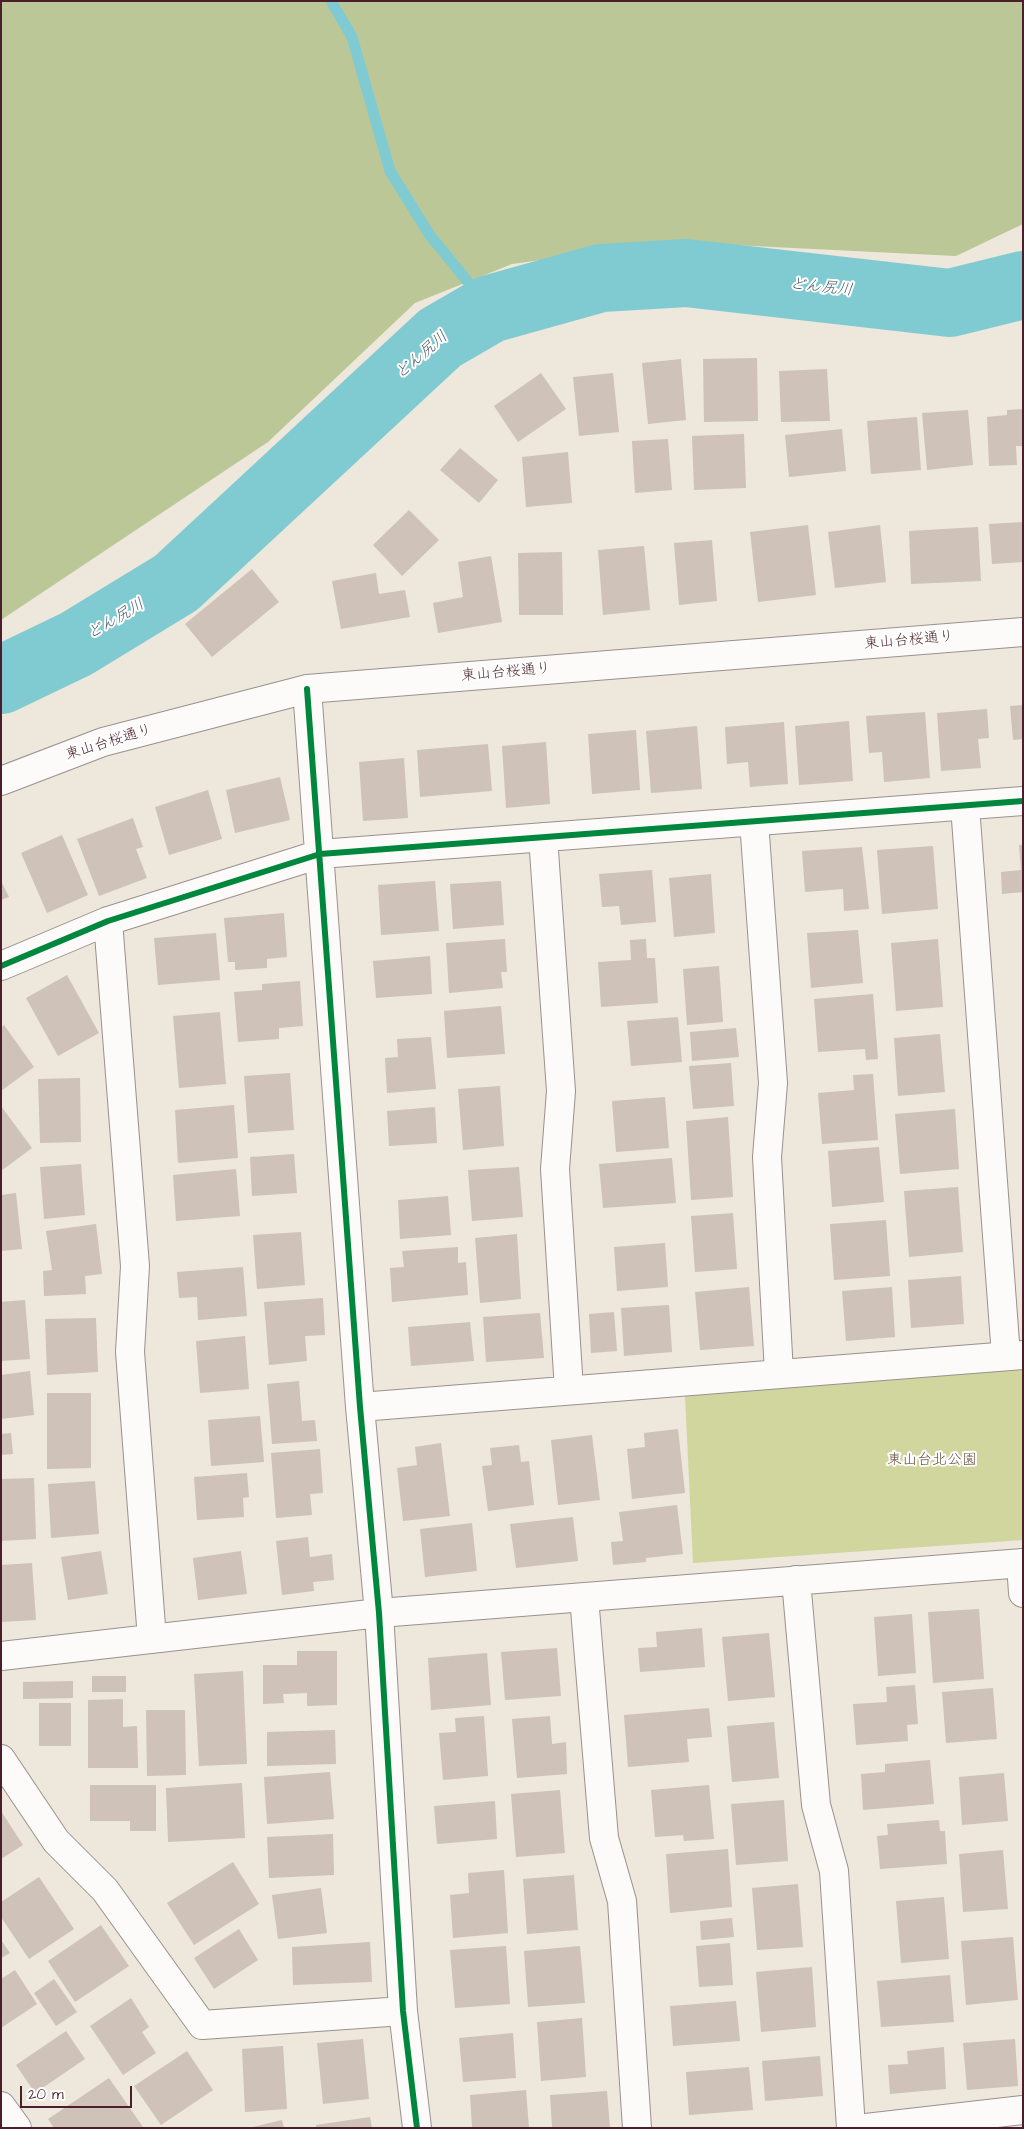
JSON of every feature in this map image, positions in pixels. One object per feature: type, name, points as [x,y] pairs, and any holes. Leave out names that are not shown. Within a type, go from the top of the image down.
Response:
[{"type":"street","name":"東山台桜通り","points":[[1,781],[104,742],[307,689],[1023,632]]},
{"type":"street","points":[[307,689],[360,1407],[379,1613],[403,2011],[417,2128]]},
{"type":"street","points":[[1,966],[108,921],[320,854],[1023,801]]},
{"type":"street","points":[[360,1407],[1014,1355],[965,806]]},
{"type":"street","points":[[754,821],[773,1083],[767,1157],[779,1373]]},
{"type":"street","points":[[543,837],[561,1091],[555,1169],[569,1390]]},
{"type":"street","points":[[108,921],[135,1266],[130,1352],[152,1639]]},
{"type":"street","points":[[1,1656],[379,1613],[1022,1563],[1023,1593]]},
{"type":"street","points":[[796,1580],[816,1805],[834,1871],[851,2128]]},
{"type":"street","points":[[584,1597],[604,1838],[622,1901],[637,2128]]},
{"type":"street","points":[[1,1759],[56,1841],[105,1890],[202,2025],[403,2011]]},
{"type":"street","points":[[1,2106],[17,2128]]},
{"type":"street","points":[[866,2128],[974,2122],[1023,2110]]},
{"type":"green space","points":[[1,1],[1023,1],[1023,224],[956,256],[671,242],[512,264],[415,303],[268,442],[1,620]]},
{"type":"green space","name":"東山台北公園","points":[[1023,1368],[1023,1540],[693,1563],[685,1396]]},
{"type":"building","points":[[757,358],[758,421],[704,422],[703,359]]},
{"type":"building","points":[[681,359],[686,420],[648,424],[642,363]]},
{"type":"building","points":[[827,369],[830,421],[781,422],[779,371]]},
{"type":"building","points":[[541,373],[566,409],[518,442],[494,406]]},
{"type":"building","points":[[613,373],[619,432],[579,436],[573,377]]},
{"type":"building","points":[[1023,409],[1023,446],[1016,446],[1017,465],[989,466],[987,417],[1007,415],[1007,410]]},
{"type":"building","points":[[968,410],[973,465],[927,470],[922,413]]},
{"type":"building","points":[[917,417],[921,470],[871,474],[867,421]]},
{"type":"building","points":[[842,429],[846,471],[789,477],[785,435]]},
{"type":"building","points":[[744,434],[746,488],[694,490],[692,436]]},
{"type":"building","points":[[668,439],[672,490],[635,493],[632,441]]},
{"type":"building","points":[[460,448],[498,480],[479,503],[440,470]]},
{"type":"building","points":[[568,452],[572,503],[526,507],[522,457]]},
{"type":"building","points":[[409,510],[439,540],[402,576],[373,545]]},
{"type":"building","points":[[1023,522],[1023,562],[992,564],[989,524]]},
{"type":"building","points":[[808,525],[816,595],[758,602],[750,532]]},
{"type":"building","points":[[880,525],[886,582],[835,588],[828,532]]},
{"type":"building","points":[[978,527],[981,581],[911,584],[909,531]]},
{"type":"building","points":[[712,540],[717,601],[679,605],[674,543]]},
{"type":"building","points":[[644,546],[650,610],[603,615],[598,550]]},
{"type":"building","points":[[562,552],[563,615],[519,615],[518,553]]},
{"type":"building","points":[[491,556],[502,622],[438,633],[433,603],[463,597],[458,562]]},
{"type":"building","points":[[252,569],[279,602],[212,657],[185,624]]},
{"type":"building","points":[[376,573],[379,594],[405,590],[410,617],[341,629],[332,581]]},
{"type":"building","points":[[1023,705],[1023,739],[1013,740],[1010,706]]},
{"type":"building","points":[[987,709],[989,738],[978,739],[981,768],[941,771],[937,713]]},
{"type":"building","points":[[925,712],[930,778],[884,782],[882,752],[869,753],[866,716]]},
{"type":"building","points":[[849,721],[853,781],[799,785],[795,726]]},
{"type":"building","points":[[784,722],[788,784],[750,787],[748,762],[727,764],[725,727]]},
{"type":"building","points":[[697,726],[702,789],[651,793],[646,731]]},
{"type":"building","points":[[636,730],[640,790],[592,794],[588,734]]},
{"type":"building","points":[[546,742],[550,804],[506,808],[502,746]]},
{"type":"building","points":[[488,744],[492,791],[420,797],[417,750]]},
{"type":"building","points":[[404,758],[408,818],[363,821],[359,762]]},
{"type":"building","points":[[280,777],[290,820],[235,833],[226,790]]},
{"type":"building","points":[[208,790],[222,839],[169,855],[155,807]]},
{"type":"building","points":[[133,818],[143,847],[136,849],[147,878],[99,896],[77,839]]},
{"type":"building","points":[[62,835],[88,895],[47,913],[21,853]]},
{"type":"building","points":[[1019,845],[1023,845],[1023,892],[1002,894],[1001,872],[1021,870]]},
{"type":"building","points":[[933,846],[938,909],[882,914],[877,850]]},
{"type":"building","points":[[862,847],[869,909],[844,911],[843,889],[805,892],[802,851]]},
{"type":"building","points":[[652,870],[656,922],[621,925],[619,906],[602,907],[599,874]]},
{"type":"building","points":[[711,874],[715,933],[674,937],[669,878]]},
{"type":"building","points":[[1,881],[9,897],[1,900]]},
{"type":"building","points":[[435,881],[439,931],[381,935],[378,885]]},
{"type":"building","points":[[501,881],[504,925],[453,929],[450,884]]},
{"type":"building","points":[[284,913],[287,957],[267,959],[267,968],[235,970],[235,962],[228,962],[224,918]]},
{"type":"building","points":[[858,930],[863,983],[811,988],[807,933]]},
{"type":"building","points":[[216,933],[220,980],[158,985],[154,938]]},
{"type":"building","points":[[505,939],[507,972],[501,972],[503,988],[449,993],[446,943]]},
{"type":"building","points":[[646,939],[647,958],[655,958],[658,1003],[601,1007],[598,962],[631,960],[630,940]]},
{"type":"building","points":[[938,939],[943,1007],[896,1011],[891,943]]},
{"type":"building","points":[[430,956],[432,994],[376,998],[373,961]]},
{"type":"building","points":[[719,966],[723,1022],[687,1025],[683,969]]},
{"type":"building","points":[[67,975],[99,1033],[58,1056],[26,998]]},
{"type":"building","points":[[300,981],[303,1026],[279,1028],[279,1039],[238,1042],[234,992],[262,990],[262,984]]},
{"type":"building","points":[[873,994],[878,1059],[866,1060],[865,1049],[818,1052],[814,999]]},
{"type":"building","points":[[501,1006],[505,1054],[447,1058],[444,1011]]},
{"type":"building","points":[[220,1012],[226,1084],[179,1088],[173,1016]]},
{"type":"building","points":[[678,1017],[682,1062],[631,1066],[627,1021]]},
{"type":"building","points":[[4,1025],[34,1067],[1,1091],[1,1028]]},
{"type":"building","points":[[736,1028],[739,1057],[692,1061],[690,1032]]},
{"type":"building","points":[[940,1034],[945,1092],[898,1096],[894,1038]]},
{"type":"building","points":[[431,1037],[436,1089],[387,1093],[385,1058],[398,1057],[397,1039]]},
{"type":"building","points":[[731,1063],[734,1106],[693,1109],[689,1066]]},
{"type":"building","points":[[290,1073],[294,1130],[248,1133],[244,1076]]},
{"type":"building","points":[[873,1074],[878,1140],[822,1144],[818,1093],[854,1090],[853,1075]]},
{"type":"building","points":[[80,1078],[81,1142],[40,1143],[38,1079]]},
{"type":"building","points":[[500,1086],[504,1146],[463,1150],[458,1089]]},
{"type":"building","points":[[665,1097],[669,1148],[616,1152],[612,1101]]},
{"type":"building","points":[[234,1105],[238,1158],[178,1163],[175,1110]]},
{"type":"building","points":[[1,1106],[32,1148],[1,1171]]},
{"type":"building","points":[[435,1107],[437,1143],[389,1146],[387,1111]]},
{"type":"building","points":[[955,1109],[959,1169],[900,1174],[895,1114]]},
{"type":"building","points":[[728,1117],[733,1197],[691,1200],[686,1121]]},
{"type":"building","points":[[879,1147],[884,1202],[832,1207],[828,1151]]},
{"type":"building","points":[[294,1154],[297,1193],[252,1196],[250,1157]]},
{"type":"building","points":[[672,1158],[676,1203],[603,1208],[599,1164]]},
{"type":"building","points":[[81,1164],[85,1215],[44,1219],[40,1167]]},
{"type":"building","points":[[519,1167],[523,1217],[472,1221],[468,1170]]},
{"type":"building","points":[[236,1169],[240,1216],[176,1221],[173,1175]]},
{"type":"building","points":[[958,1187],[963,1252],[909,1257],[904,1191]]},
{"type":"building","points":[[16,1193],[22,1249],[1,1251],[1,1195]]},
{"type":"building","points":[[448,1196],[451,1235],[400,1239],[398,1200]]},
{"type":"building","points":[[733,1213],[737,1269],[695,1272],[691,1216]]},
{"type":"building","points":[[886,1220],[890,1276],[834,1280],[830,1224]]},
{"type":"building","points":[[96,1224],[102,1274],[85,1276],[86,1294],[44,1296],[43,1271],[52,1270],[46,1231]]},
{"type":"building","points":[[301,1232],[305,1285],[257,1289],[253,1235]]},
{"type":"building","points":[[517,1234],[521,1299],[480,1303],[475,1238]]},
{"type":"building","points":[[665,1243],[668,1287],[617,1291],[614,1247]]},
{"type":"building","points":[[458,1247],[458,1263],[466,1262],[468,1295],[392,1302],[390,1268],[404,1267],[402,1251]]},
{"type":"building","points":[[243,1267],[247,1316],[198,1320],[197,1297],[179,1298],[177,1272]]},
{"type":"building","points":[[961,1276],[964,1324],[911,1328],[908,1280]]},
{"type":"building","points":[[749,1287],[754,1346],[700,1350],[695,1292]]},
{"type":"building","points":[[892,1287],[895,1337],[846,1341],[842,1291]]},
{"type":"building","points":[[323,1298],[325,1335],[305,1336],[307,1361],[269,1365],[264,1302]]},
{"type":"building","points":[[25,1300],[30,1359],[1,1361],[1,1302]]},
{"type":"building","points":[[669,1305],[672,1352],[624,1356],[621,1308]]},
{"type":"building","points":[[614,1312],[617,1351],[591,1353],[589,1314]]},
{"type":"building","points":[[540,1313],[544,1358],[486,1362],[483,1317]]},
{"type":"building","points":[[96,1318],[98,1372],[47,1375],[45,1319]]},
{"type":"building","points":[[470,1322],[474,1361],[411,1366],[408,1327]]},
{"type":"building","points":[[245,1336],[249,1389],[200,1393],[196,1341]]},
{"type":"building","points":[[30,1371],[34,1415],[1,1419],[1,1375]]},
{"type":"building","points":[[299,1381],[302,1421],[315,1420],[317,1441],[272,1444],[267,1384]]},
{"type":"building","points":[[47,1393],[91,1393],[91,1468],[47,1469]]},
{"type":"building","points":[[260,1416],[264,1462],[211,1466],[208,1420]]},
{"type":"building","points":[[678,1429],[685,1493],[632,1499],[627,1449],[645,1447],[644,1433]]},
{"type":"building","points":[[11,1433],[13,1454],[1,1455],[1,1434]]},
{"type":"building","points":[[592,1435],[600,1500],[558,1505],[551,1440]]},
{"type":"building","points":[[441,1443],[450,1516],[403,1521],[397,1468],[417,1465],[415,1447]]},
{"type":"building","points":[[519,1445],[521,1462],[529,1461],[534,1505],[488,1511],[482,1466],[492,1465],[490,1448]]},
{"type":"building","points":[[320,1449],[323,1493],[310,1494],[312,1515],[276,1518],[271,1453]]},
{"type":"building","points":[[247,1473],[249,1497],[243,1498],[244,1517],[197,1520],[194,1477]]},
{"type":"building","points":[[34,1478],[36,1539],[1,1541],[1,1479]]},
{"type":"building","points":[[95,1481],[99,1534],[51,1538],[48,1484]]},
{"type":"building","points":[[677,1505],[683,1554],[646,1558],[646,1562],[613,1565],[611,1542],[623,1541],[619,1512]]},
{"type":"building","points":[[573,1517],[578,1561],[516,1568],[510,1524]]},
{"type":"building","points":[[472,1523],[477,1571],[425,1577],[420,1529]]},
{"type":"building","points":[[308,1537],[310,1557],[332,1554],[334,1580],[313,1582],[314,1591],[282,1595],[276,1541]]},
{"type":"building","points":[[101,1551],[108,1594],[68,1600],[61,1557]]},
{"type":"building","points":[[241,1551],[247,1594],[198,1600],[193,1558]]},
{"type":"building","points":[[32,1563],[36,1620],[1,1622],[1,1565]]},
{"type":"building","points":[[979,1609],[984,1679],[933,1683],[928,1612]]},
{"type":"building","points":[[912,1614],[916,1673],[878,1676],[874,1617]]},
{"type":"building","points":[[702,1628],[705,1667],[640,1672],[638,1648],[657,1647],[656,1632]]},
{"type":"building","points":[[769,1633],[775,1697],[728,1701],[722,1637]]},
{"type":"building","points":[[557,1648],[561,1696],[505,1700],[501,1652]]},
{"type":"building","points":[[297,1651],[337,1651],[337,1705],[307,1706],[307,1693],[283,1694],[284,1703],[263,1704],[263,1665],[297,1665]]},
{"type":"building","points":[[487,1653],[491,1705],[431,1710],[428,1658]]},
{"type":"building","points":[[243,1671],[247,1764],[199,1766],[194,1674]]},
{"type":"building","points":[[92,1676],[126,1676],[126,1692],[92,1692]]},
{"type":"building","points":[[73,1681],[73,1698],[23,1699],[23,1682]]},
{"type":"building","points":[[915,1685],[918,1724],[907,1725],[908,1741],[856,1745],[853,1704],[887,1702],[886,1687]]},
{"type":"building","points":[[993,1688],[997,1739],[946,1743],[942,1692]]},
{"type":"building","points":[[123,1699],[123,1727],[137,1726],[138,1768],[88,1768],[88,1700]]},
{"type":"building","points":[[39,1703],[71,1703],[71,1746],[39,1746]]},
{"type":"building","points":[[709,1708],[712,1737],[687,1739],[689,1762],[628,1767],[624,1715]]},
{"type":"building","points":[[146,1710],[185,1710],[186,1775],[147,1776]]},
{"type":"building","points":[[484,1716],[488,1776],[443,1780],[439,1733],[456,1732],[455,1718]]},
{"type":"building","points":[[550,1716],[552,1744],[566,1742],[567,1774],[517,1778],[512,1719]]},
{"type":"building","points":[[774,1722],[779,1778],[732,1782],[727,1726]]},
{"type":"building","points":[[335,1730],[336,1764],[267,1766],[267,1732]]},
{"type":"building","points":[[930,1760],[934,1804],[863,1810],[861,1774],[885,1772],[885,1764]]},
{"type":"building","points":[[330,1772],[334,1819],[267,1824],[264,1777]]},
{"type":"building","points":[[1004,1773],[1008,1821],[962,1825],[959,1777]]},
{"type":"building","points":[[242,1783],[245,1838],[168,1842],[166,1788]]},
{"type":"building","points":[[90,1785],[156,1785],[156,1831],[130,1831],[130,1821],[90,1821]]},
{"type":"building","points":[[709,1785],[714,1839],[684,1841],[683,1835],[655,1837],[651,1790]]},
{"type":"building","points":[[560,1790],[565,1853],[516,1857],[511,1794]]},
{"type":"building","points":[[784,1800],[788,1861],[736,1865],[731,1804]]},
{"type":"building","points":[[495,1801],[497,1839],[437,1844],[434,1806]]},
{"type":"building","points":[[1,1811],[23,1845],[1,1859]]},
{"type":"building","points":[[939,1820],[940,1831],[945,1831],[947,1864],[880,1869],[877,1836],[888,1835],[887,1824]]},
{"type":"building","points":[[333,1834],[334,1875],[269,1878],[267,1837]]},
{"type":"building","points":[[728,1849],[732,1907],[670,1913],[666,1854]]},
{"type":"building","points":[[1003,1850],[1008,1909],[963,1912],[959,1854]]},
{"type":"building","points":[[233,1862],[259,1904],[194,1945],[167,1903]]},
{"type":"building","points":[[504,1870],[508,1933],[453,1938],[450,1895],[469,1893],[468,1873]]},
{"type":"building","points":[[574,1875],[578,1930],[527,1934],[523,1879]]},
{"type":"building","points":[[39,1877],[74,1929],[29,1959],[1,1917],[1,1902]]},
{"type":"building","points":[[798,1884],[803,1947],[757,1950],[752,1888]]},
{"type":"building","points":[[321,1888],[327,1933],[278,1939],[272,1895]]},
{"type":"building","points":[[944,1897],[949,1959],[901,1963],[896,1901]]},
{"type":"building","points":[[732,1918],[734,1937],[701,1940],[700,1921]]},
{"type":"building","points":[[101,1925],[129,1966],[75,2002],[48,1961]]},
{"type":"building","points":[[239,1929],[258,1960],[214,1989],[194,1958]]},
{"type":"building","points":[[1013,1937],[1018,2000],[966,2005],[961,1941]]},
{"type":"building","points":[[1,1940],[10,1953],[1,1958]]},
{"type":"building","points":[[370,1942],[372,1982],[293,1985],[292,1947]]},
{"type":"building","points":[[730,1943],[733,1985],[699,1987],[696,1946]]},
{"type":"building","points":[[506,1946],[510,2004],[455,2008],[450,1950]]},
{"type":"building","points":[[580,1946],[585,2003],[528,2007],[524,1951]]},
{"type":"building","points":[[812,1967],[816,2027],[761,2032],[756,1972]]},
{"type":"building","points":[[15,1970],[37,2004],[1,2028],[1,1979]]},
{"type":"building","points":[[950,1975],[954,2022],[881,2027],[877,1981]]},
{"type":"building","points":[[54,1979],[77,2012],[56,2026],[34,1993]]},
{"type":"building","points":[[131,1998],[149,2027],[142,2032],[156,2053],[123,2075],[90,2026]]},
{"type":"building","points":[[736,2001],[740,2041],[673,2046],[670,2006]]},
{"type":"building","points":[[582,2018],[586,2077],[541,2081],[537,2022]]},
{"type":"building","points":[[66,2031],[85,2059],[35,2093],[16,2065]]},
{"type":"building","points":[[513,2033],[516,2078],[463,2082],[459,2038]]},
{"type":"building","points":[[363,2039],[369,2099],[323,2104],[317,2043]]},
{"type":"building","points":[[1015,2039],[1018,2086],[967,2090],[963,2043]]},
{"type":"building","points":[[283,2046],[287,2109],[245,2112],[242,2049]]},
{"type":"building","points":[[944,2047],[946,2089],[890,2094],[888,2065],[908,2064],[907,2051]]},
{"type":"building","points":[[187,2051],[213,2090],[161,2125],[134,2086]]},
{"type":"building","points":[[820,2056],[823,2096],[765,2101],[762,2061]]},
{"type":"building","points":[[749,2067],[753,2110],[689,2115],[686,2072]]},
{"type":"building","points":[[109,2078],[143,2127],[54,2128],[48,2119]]},
{"type":"building","points":[[526,2090],[529,2128],[472,2128],[470,2095]]},
{"type":"building","points":[[607,2091],[610,2128],[552,2128],[550,2095]]},
{"type":"building","points":[[370,2117],[372,2128],[316,2128],[316,2125]]},
{"type":"building","points":[[282,2120],[284,2128],[253,2128],[253,2127]]},
{"type":"waterway","points":[[331,1],[352,37],[390,171],[429,234],[490,309]]},
{"type":"waterway","name":"どん尻川","points":[[1,680],[76,644],[176,583],[440,338],[490,309],[601,278],[686,273],[950,303],[1023,285]]},
{"type":"cycle path","points":[[307,689],[360,1407],[379,1613],[403,2011],[417,2128]]},
{"type":"cycle path","points":[[1,966],[108,921],[320,854],[1023,801]]}]
